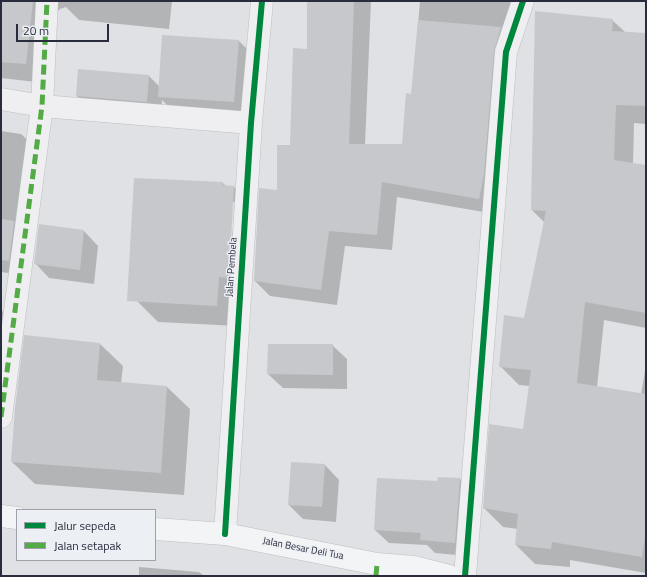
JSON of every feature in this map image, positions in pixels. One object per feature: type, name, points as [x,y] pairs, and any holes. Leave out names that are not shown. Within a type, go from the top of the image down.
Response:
[{"type":"main road","points":[[1,516],[16,518]]},
{"type":"main road","name":"Jalan Besar Deli Tua","points":[[156,528],[225,534],[376,570],[414,567],[449,576]]},
{"type":"street","points":[[1,417],[42,106],[47,1]]},
{"type":"street","name":"Jalan Pembela","points":[[225,534],[251,123],[262,1]]},
{"type":"street","points":[[465,576],[506,52],[523,1]]},
{"type":"street","points":[[1,99],[42,106],[251,123]]},
{"type":"building","points":[[1,1],[33,1],[26,64],[1,62]]},
{"type":"building","points":[[307,1],[354,1],[349,144],[402,144],[406,93],[411,94],[418,20],[501,27],[494,51],[484,174],[479,199],[382,182],[377,235],[329,231],[321,290],[254,281],[259,188],[277,190],[277,145],[290,145],[293,48],[307,49]]},
{"type":"building","points":[[535,11],[613,19],[612,31],[646,33],[646,106],[616,105],[614,160],[646,165],[646,313],[585,302],[577,383],[646,394],[646,530],[642,557],[552,542],[551,549],[515,545],[518,514],[483,508],[489,424],[523,429],[531,370],[499,367],[504,315],[524,318],[546,211],[531,210]]},
{"type":"building","points":[[162,35],[239,40],[234,102],[158,97]]},
{"type":"building","points":[[78,69],[149,75],[147,102],[76,96]]},
{"type":"building","points":[[134,178],[223,182],[223,185],[234,186],[229,278],[219,277],[217,306],[127,301]]},
{"type":"building","points":[[1,219],[14,221],[9,261],[1,260]]},
{"type":"building","points":[[39,224],[84,230],[80,270],[34,264]]},
{"type":"building","points":[[24,335],[100,343],[97,380],[167,386],[161,473],[11,462],[15,408]]},
{"type":"building","points":[[268,344],[333,344],[333,375],[267,374]]},
{"type":"building","points":[[291,462],[325,464],[322,507],[288,505]]},
{"type":"building","points":[[438,477],[460,478],[455,543],[420,540],[421,533],[374,530],[377,478],[437,481]]},
{"type":"marked path","points":[[1,417],[42,106],[47,1]]},
{"type":"marked path","points":[[376,576],[377,564]]},
{"type":"cycle path","points":[[225,534],[251,123],[262,1]]},
{"type":"cycle path","points":[[465,576],[506,52],[523,1]]}]
